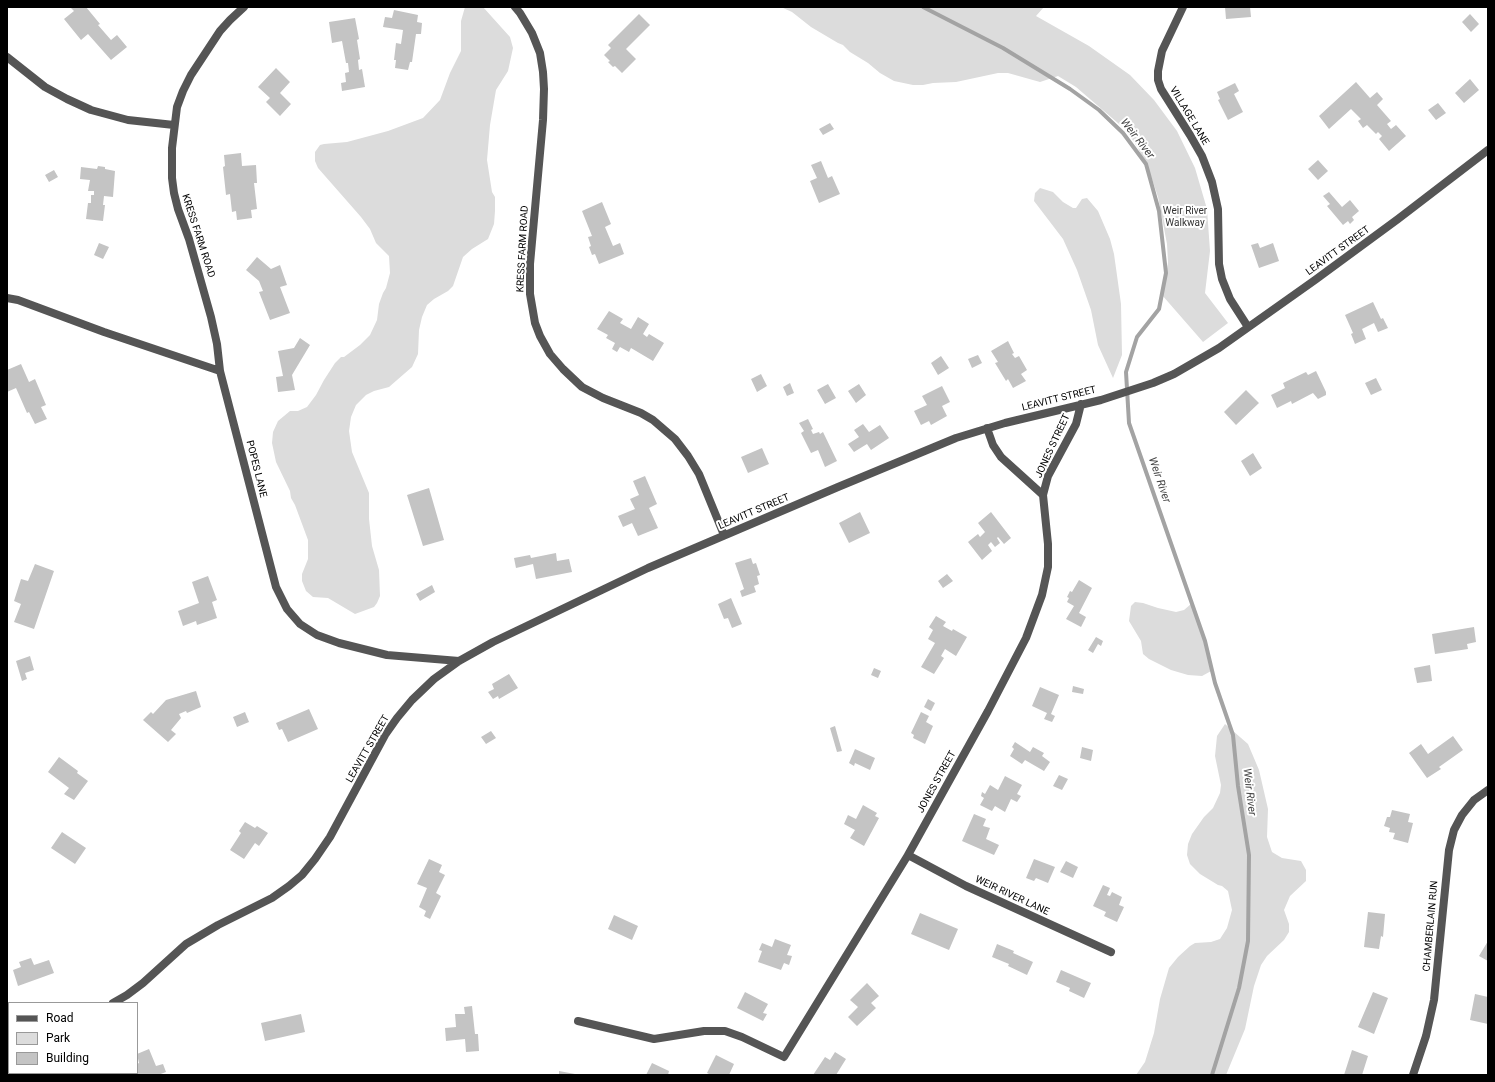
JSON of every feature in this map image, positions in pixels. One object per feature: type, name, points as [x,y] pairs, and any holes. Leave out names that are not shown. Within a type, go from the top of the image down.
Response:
[{"type":"street","name":"KRESS FARM ROAD","points":[[220,371],[212,316],[174,193],[172,163],[174,125],[177,107],[191,75],[220,32],[244,7]]},
{"type":"street","name":"KRESS FARM ROAD","points":[[515,7],[532,33],[540,53],[543,72],[543,120],[530,264],[530,294],[533,316],[540,336],[550,354],[582,387],[653,420],[675,439],[699,474],[724,535]]},
{"type":"street","name":"VILLAGE LANE","points":[[1183,7],[1162,51],[1158,80],[1161,89],[1199,151],[1212,182],[1218,209],[1219,264],[1222,279],[1230,300],[1248,327]]},
{"type":"street","points":[[7,57],[45,86],[67,99],[91,110],[128,120],[174,125]]},
{"type":"street","name":"LEAVITT STREET","points":[[115,1002],[143,983],[186,944],[218,924],[272,898],[302,875],[315,860],[330,838],[343,816],[360,780],[397,718],[412,700],[434,680],[459,661],[493,642],[586,597],[724,535],[956,438],[988,428],[1101,400],[1153,383],[1174,374],[1204,358],[1248,327],[1398,219],[1488,150]]},
{"type":"street","points":[[7,298],[18,300],[104,332],[220,371]]},
{"type":"street","name":"POPES LANE","points":[[220,371],[276,587],[287,609],[300,624],[317,635],[339,643],[387,655],[459,661]]},
{"type":"street","name":"JONES STREET","points":[[578,1021],[654,1039],[704,1031],[725,1031],[742,1037],[784,1057],[908,855],[988,711],[1026,638],[1046,581],[1048,567],[1047,526],[1043,495],[1048,476],[1076,424],[1081,404]]},
{"type":"street","name":"JONES STREET","points":[[988,428],[993,445],[1001,458],[1043,495]]},
{"type":"street","name":"CHAMBERLAIN RUN","points":[[1413,1075],[1426,1036],[1436,988],[1449,850],[1454,830],[1462,814],[1474,800],[1488,790]]},
{"type":"street","name":"WEIR RIVER LANE","points":[[908,855],[966,886],[1111,952]]},
{"type":"green space","points":[[465,7],[483,7],[510,37],[513,48],[508,71],[496,90],[490,125],[487,160],[492,192],[495,197],[494,224],[488,239],[472,249],[463,257],[453,286],[427,305],[419,330],[418,354],[412,367],[389,387],[366,395],[356,405],[351,417],[349,431],[352,452],[369,493],[369,519],[372,546],[379,570],[380,596],[374,607],[355,614],[328,598],[313,597],[306,591],[302,581],[302,574],[308,559],[308,540],[291,498],[290,491],[276,462],[272,443],[273,432],[278,421],[290,411],[298,411],[307,407],[335,363],[341,357],[344,357],[360,345],[370,335],[377,320],[379,304],[386,288],[390,273],[389,256],[376,243],[370,229],[361,217],[318,168],[315,161],[315,152],[320,145],[347,142],[388,131],[423,118],[440,100],[450,73],[461,51],[461,21]]},
{"type":"green space","name":"Weir River Walkway","points":[[781,7],[1044,7],[1036,16],[1089,46],[1130,75],[1154,100],[1177,131],[1195,168],[1207,209],[1210,251],[1205,293],[1228,323],[1203,342],[1162,295],[1168,262],[1167,244],[1158,197],[1151,176],[1138,148],[1126,130],[1076,87],[1058,76],[1040,82],[1008,73],[998,73],[956,82],[923,85],[913,85],[894,81],[850,52],[843,45],[811,27],[792,12]]},
{"type":"green space","points":[[1040,188],[1053,192],[1063,202],[1073,208],[1076,208],[1082,199],[1087,198],[1098,211],[1110,239],[1114,254],[1121,304],[1122,355],[1113,378],[1098,345],[1091,310],[1077,270],[1063,239],[1034,201],[1035,193]]},
{"type":"green space","points":[[1135,602],[1176,612],[1184,610],[1191,604],[1205,638],[1213,670],[1202,676],[1188,675],[1171,670],[1149,659],[1143,654],[1141,641],[1129,621],[1131,606]]},
{"type":"green space","points":[[1225,724],[1248,744],[1259,770],[1268,809],[1267,837],[1272,852],[1282,858],[1301,861],[1306,870],[1306,881],[1290,896],[1284,910],[1289,924],[1289,932],[1284,940],[1267,956],[1261,965],[1254,986],[1245,1029],[1226,1075],[1136,1075],[1145,1062],[1154,1033],[1160,999],[1169,968],[1178,957],[1195,943],[1211,942],[1220,939],[1227,928],[1232,910],[1228,891],[1200,874],[1190,864],[1187,855],[1188,844],[1192,834],[1204,817],[1213,808],[1220,793],[1221,785],[1215,756],[1217,736]]},
{"type":"building","points":[[70,7],[86,7],[100,24],[98,25],[111,40],[117,35],[127,47],[111,60],[88,34],[81,40],[64,19],[74,11]]},
{"type":"building","points":[[1225,7],[1250,7],[1251,17],[1226,19]]},
{"type":"building","points":[[394,10],[418,15],[417,22],[422,23],[421,34],[416,34],[412,62],[410,62],[408,70],[395,68],[396,60],[394,60],[396,43],[401,44],[403,30],[383,27],[385,17],[392,18]]},
{"type":"building","points":[[639,14],[650,25],[626,49],[636,59],[622,73],[608,62],[610,61],[604,55],[611,48],[608,45]]},
{"type":"building","points":[[1470,14],[1479,24],[1471,32],[1462,22]]},
{"type":"building","points":[[355,18],[359,39],[357,40],[360,59],[358,60],[359,70],[362,69],[365,87],[342,91],[341,83],[346,82],[345,73],[349,72],[348,63],[346,63],[342,41],[332,43],[329,22]]},
{"type":"building","points":[[276,68],[290,82],[280,93],[291,104],[280,116],[266,102],[270,98],[258,87]]},
{"type":"building","points":[[1470,79],[1479,90],[1464,103],[1455,93]]},
{"type":"building","points":[[1356,82],[1370,98],[1377,92],[1383,99],[1377,105],[1391,121],[1387,124],[1391,129],[1396,125],[1406,136],[1389,151],[1379,139],[1382,136],[1378,132],[1376,134],[1367,125],[1363,128],[1358,121],[1361,119],[1351,109],[1329,129],[1319,116]]},
{"type":"building","points":[[1235,83],[1239,91],[1234,94],[1243,112],[1228,120],[1218,100],[1220,99],[1217,92]]},
{"type":"building","points":[[1438,103],[1446,113],[1436,120],[1428,110]]},
{"type":"building","points":[[830,123],[834,129],[823,135],[819,129]]},
{"type":"building","points":[[241,153],[242,166],[256,165],[257,183],[254,183],[257,209],[251,210],[252,218],[237,220],[236,211],[232,212],[230,194],[226,195],[223,167],[225,166],[224,155]]},
{"type":"building","points":[[1318,160],[1328,171],[1318,180],[1308,169]]},
{"type":"building","points":[[821,161],[828,178],[832,176],[840,194],[819,203],[810,181],[817,178],[811,165]]},
{"type":"building","points":[[98,166],[115,171],[113,197],[104,196],[103,205],[105,205],[103,221],[86,219],[88,203],[91,203],[91,195],[94,195],[94,191],[88,191],[90,180],[80,179],[81,167],[97,169]]},
{"type":"building","points":[[54,170],[58,177],[49,182],[45,175]]},
{"type":"building","points":[[1329,192],[1342,207],[1350,200],[1359,211],[1352,217],[1354,220],[1350,224],[1348,221],[1343,225],[1327,206],[1330,204],[1323,196]]},
{"type":"building","points":[[602,202],[611,224],[605,227],[613,246],[620,243],[624,254],[599,264],[595,254],[592,255],[589,247],[591,246],[588,237],[592,236],[582,211]]},
{"type":"building","points":[[99,243],[109,247],[103,259],[94,255]]},
{"type":"building","points":[[1258,243],[1260,248],[1273,243],[1279,261],[1259,268],[1251,245]]},
{"type":"building","points":[[257,257],[271,269],[280,265],[287,285],[280,287],[290,313],[270,320],[259,292],[263,291],[259,281],[246,270]]},
{"type":"building","points":[[1373,302],[1381,319],[1383,318],[1388,328],[1378,332],[1374,323],[1362,329],[1366,339],[1355,344],[1351,334],[1353,333],[1345,315]]},
{"type":"building","points":[[609,311],[623,319],[620,323],[631,329],[638,317],[649,324],[643,334],[647,337],[649,334],[664,343],[653,361],[631,348],[629,352],[620,347],[617,352],[612,349],[615,343],[606,338],[608,335],[597,329]]},
{"type":"building","points":[[300,338],[310,345],[292,375],[295,390],[278,392],[276,377],[283,376],[278,351],[294,348]]},
{"type":"building","points":[[1008,341],[1014,353],[1012,354],[1015,358],[1019,356],[1027,370],[1021,374],[1026,381],[1013,388],[1008,379],[1006,381],[995,363],[998,362],[991,351]]},
{"type":"building","points":[[978,355],[982,363],[972,368],[968,359]]},
{"type":"building","points":[[941,356],[949,368],[938,375],[931,363]]},
{"type":"building","points":[[21,364],[29,382],[35,379],[46,405],[41,407],[47,419],[35,424],[29,412],[27,413],[16,388],[7,392],[7,370]]},
{"type":"building","points":[[1316,371],[1326,395],[1318,399],[1313,393],[1292,404],[1291,401],[1277,408],[1271,395],[1285,388],[1283,383],[1306,372],[1308,375]]},
{"type":"building","points":[[761,374],[767,386],[757,392],[751,379]]},
{"type":"building","points":[[1376,378],[1382,390],[1371,395],[1365,383]]},
{"type":"building","points":[[790,383],[794,393],[787,396],[783,387]]},
{"type":"building","points":[[828,384],[836,398],[825,404],[817,390]]},
{"type":"building","points":[[859,384],[866,395],[856,403],[848,391]]},
{"type":"building","points":[[942,386],[950,402],[942,406],[947,416],[931,425],[929,421],[921,425],[914,411],[927,405],[922,396]]},
{"type":"building","points":[[1246,390],[1259,403],[1236,425],[1224,412]]},
{"type":"building","points":[[808,419],[813,429],[811,430],[813,434],[819,432],[820,434],[823,432],[837,461],[825,467],[818,450],[811,453],[801,433],[804,431],[799,423]]},
{"type":"building","points":[[863,424],[869,432],[880,425],[889,438],[871,450],[867,444],[854,452],[848,444],[859,437],[854,430]]},
{"type":"building","points":[[762,448],[769,464],[748,473],[741,457]]},
{"type":"building","points":[[1253,453],[1262,468],[1250,476],[1241,461]]},
{"type":"building","points":[[645,476],[657,504],[649,508],[658,528],[638,536],[632,523],[623,527],[618,516],[635,509],[630,499],[639,495],[633,481]]},
{"type":"building","points":[[429,488],[444,540],[423,546],[407,495]]},
{"type":"building","points":[[860,512],[870,533],[849,543],[839,523]]},
{"type":"building","points":[[991,512],[1011,538],[1004,544],[998,537],[997,538],[1000,543],[995,547],[991,542],[988,545],[992,551],[982,560],[968,542],[978,534],[980,537],[985,532],[978,523]]},
{"type":"building","points":[[556,553],[557,561],[569,559],[572,572],[536,579],[533,564],[516,568],[514,558],[530,555],[531,558]]},
{"type":"building","points":[[751,558],[753,564],[756,563],[760,575],[757,576],[759,584],[754,586],[756,592],[742,597],[740,591],[744,589],[735,563]]},
{"type":"building","points":[[35,564],[54,571],[34,629],[14,622],[21,604],[14,601],[21,579],[28,581]]},
{"type":"building","points":[[947,574],[953,581],[943,588],[938,581]]},
{"type":"building","points":[[208,576],[217,600],[212,602],[217,618],[197,625],[196,621],[183,626],[178,611],[199,603],[192,582]]},
{"type":"building","points":[[1079,580],[1092,588],[1079,613],[1086,617],[1081,627],[1066,619],[1074,606],[1067,602],[1069,598],[1067,597],[1070,591],[1072,592]]},
{"type":"building","points":[[432,585],[435,592],[420,601],[416,594]]},
{"type":"building","points":[[731,598],[742,624],[732,628],[728,618],[724,619],[718,604]]},
{"type":"building","points":[[936,616],[946,622],[943,626],[952,631],[953,629],[967,637],[956,656],[945,649],[941,656],[944,658],[934,674],[921,667],[935,643],[928,639],[933,630],[929,627]]},
{"type":"building","points":[[1474,627],[1476,642],[1467,644],[1468,649],[1435,654],[1432,634]]},
{"type":"building","points":[[1096,637],[1103,641],[1101,646],[1098,644],[1093,653],[1088,650]]},
{"type":"building","points":[[30,656],[34,670],[25,673],[27,679],[22,681],[16,661]]},
{"type":"building","points":[[1430,665],[1432,681],[1417,683],[1414,668]]},
{"type":"building","points":[[874,668],[881,671],[878,678],[871,675]]},
{"type":"building","points":[[509,674],[518,688],[499,699],[498,696],[493,699],[488,692],[494,689],[492,684]]},
{"type":"building","points":[[1073,686],[1084,689],[1083,694],[1072,692]]},
{"type":"building","points":[[1040,687],[1059,695],[1051,714],[1055,716],[1052,722],[1044,719],[1047,713],[1032,706]]},
{"type":"building","points":[[196,691],[201,707],[187,713],[186,711],[179,714],[181,718],[171,730],[176,734],[168,742],[143,720],[151,712],[153,714],[166,700]]},
{"type":"building","points":[[928,699],[935,703],[931,711],[924,707]]},
{"type":"building","points":[[309,709],[318,729],[288,742],[282,729],[279,730],[276,723]]},
{"type":"building","points":[[245,712],[249,722],[237,727],[233,717]]},
{"type":"building","points":[[921,712],[929,716],[926,722],[933,726],[925,744],[913,738],[914,735],[911,733]]},
{"type":"building","points":[[835,726],[842,751],[837,752],[830,728]]},
{"type":"building","points":[[491,731],[496,738],[486,744],[481,737]]},
{"type":"building","points":[[1453,736],[1463,750],[1439,767],[1441,769],[1427,778],[1409,753],[1421,744],[1428,754]]},
{"type":"building","points":[[1015,742],[1030,752],[1033,747],[1044,753],[1042,756],[1050,762],[1044,771],[1025,760],[1022,764],[1010,756],[1014,749],[1012,747]]},
{"type":"building","points":[[1082,747],[1093,750],[1091,761],[1080,758]]},
{"type":"building","points":[[855,749],[875,758],[870,770],[855,763],[854,766],[849,763]]},
{"type":"building","points":[[59,757],[78,771],[77,773],[88,781],[74,800],[64,794],[69,788],[48,772]]},
{"type":"building","points":[[1059,775],[1068,779],[1062,790],[1053,786]]},
{"type":"building","points":[[1005,776],[1022,785],[1017,794],[1021,796],[1017,802],[1011,799],[1005,812],[995,806],[992,811],[980,805],[984,798],[981,796],[982,792],[985,794],[990,785],[998,790]]},
{"type":"building","points":[[863,805],[877,813],[875,816],[879,818],[864,846],[850,838],[855,830],[844,824],[848,815],[856,819]]},
{"type":"building","points":[[1392,810],[1410,814],[1408,822],[1413,823],[1408,843],[1393,839],[1395,833],[1389,832],[1390,828],[1384,826],[1387,817],[1390,817]]},
{"type":"building","points":[[974,814],[986,819],[983,826],[990,828],[986,839],[999,845],[994,855],[962,841]]},
{"type":"building","points":[[245,822],[255,828],[257,826],[268,833],[259,846],[255,843],[244,859],[230,850],[241,833],[239,831]]},
{"type":"building","points":[[62,832],[86,848],[75,864],[51,848]]},
{"type":"building","points":[[429,859],[442,865],[439,872],[445,875],[436,893],[441,896],[430,919],[424,916],[426,911],[419,907],[427,888],[417,884]]},
{"type":"building","points":[[1034,859],[1055,867],[1048,883],[1036,878],[1034,881],[1026,878]]},
{"type":"building","points":[[1066,861],[1078,867],[1073,878],[1060,872]]},
{"type":"building","points":[[1103,885],[1110,888],[1107,895],[1110,896],[1112,892],[1122,897],[1119,905],[1124,907],[1117,922],[1104,916],[1106,912],[1093,906]]},
{"type":"building","points":[[1368,912],[1385,914],[1383,937],[1381,936],[1379,949],[1364,947]]},
{"type":"building","points":[[920,913],[958,929],[949,950],[911,934]]},
{"type":"building","points":[[614,915],[638,926],[632,940],[608,929]]},
{"type":"building","points":[[775,939],[791,945],[787,955],[792,956],[789,965],[784,963],[781,970],[758,962],[762,951],[759,950],[762,943],[772,947]]},
{"type":"building","points":[[1488,941],[1488,961],[1479,956]]},
{"type":"building","points":[[997,944],[1014,951],[1013,953],[1033,962],[1027,975],[1008,966],[1009,964],[992,957]]},
{"type":"building","points":[[31,958],[34,965],[49,960],[54,973],[18,986],[13,970],[21,967],[19,962]]},
{"type":"building","points":[[1061,970],[1091,983],[1084,998],[1069,991],[1070,988],[1056,982]]},
{"type":"building","points":[[867,983],[879,996],[871,1003],[876,1008],[857,1026],[848,1017],[858,1007],[850,1000]]},
{"type":"building","points":[[745,992],[768,1004],[763,1013],[767,1014],[763,1021],[737,1008]]},
{"type":"building","points":[[1373,992],[1388,998],[1374,1034],[1358,1027]]},
{"type":"building","points":[[1475,994],[1488,997],[1488,1024],[1470,1020]]},
{"type":"building","points":[[472,1006],[475,1034],[478,1034],[479,1051],[466,1052],[465,1039],[446,1041],[445,1028],[456,1027],[455,1014],[465,1014],[464,1007]]},
{"type":"building","points":[[301,1014],[305,1032],[265,1041],[261,1023]]},
{"type":"building","points":[[149,1049],[156,1066],[163,1064],[166,1072],[158,1075],[136,1075],[138,1074],[138,1054]]},
{"type":"building","points":[[1352,1050],[1368,1056],[1362,1075],[1344,1075]]},
{"type":"building","points":[[835,1052],[846,1059],[836,1075],[813,1075],[825,1057],[830,1060]]},
{"type":"building","points":[[716,1055],[734,1064],[729,1075],[711,1075],[707,1073]]},
{"type":"building","points":[[652,1063],[669,1071],[668,1075],[646,1075]]},
{"type":"building","points":[[559,1071],[575,1074],[575,1075],[559,1075]]},
{"type":"building","points":[[116,1074],[117,1075],[94,1075]]},
{"type":"waterway","name":"Weir River","points":[[923,7],[1003,48],[1070,89],[1099,110],[1123,133],[1146,164],[1159,211],[1166,273],[1159,309],[1137,337],[1126,372],[1129,423],[1205,641],[1215,683],[1233,735],[1238,786],[1249,855],[1248,941],[1239,988],[1212,1075]]}]
